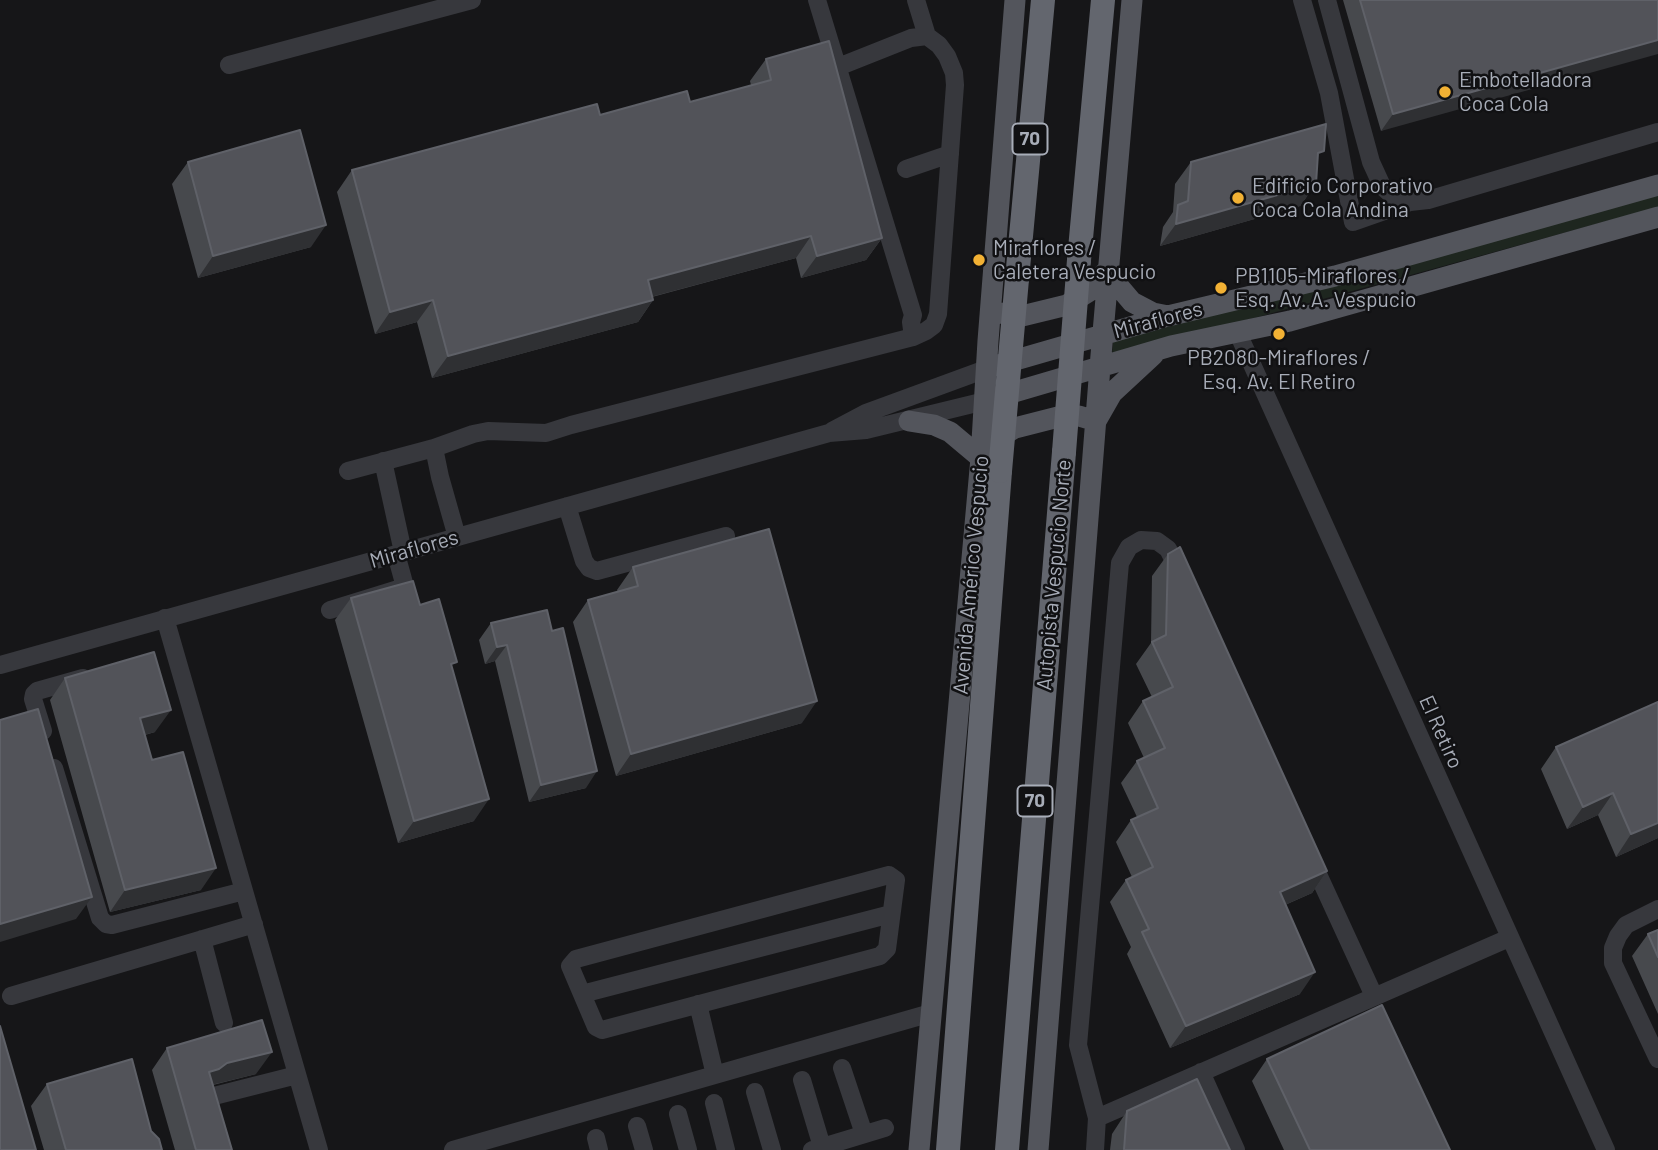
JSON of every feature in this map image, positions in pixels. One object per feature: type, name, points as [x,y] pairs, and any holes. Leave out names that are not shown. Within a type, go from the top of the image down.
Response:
[{"type":"highway","name":"70","points":[[948,1150],[991,465],[1017,279],[1042,0]]},
{"type":"highway","name":"Autopista Vespucio Norte","points":[[1007,1150],[1079,260],[1103,0]]},
{"type":"main road","name":"Avenida Américo Vespucio","points":[[919,1150],[931,1013],[991,465],[985,401],[986,369],[1015,0]]},
{"type":"main road","points":[[1038,1150],[1132,0]]},
{"type":"main road","name":"Miraflores","points":[[986,369],[1168,316],[1335,276],[1658,185]]},
{"type":"main road","name":"Miraflores","points":[[985,401],[1160,349],[1290,321],[1658,217]]},
{"type":"main road","points":[[990,308],[1005,315],[1022,316],[1067,305],[1091,290],[1108,270]]},
{"type":"main road","points":[[1108,270],[1132,302],[1153,313],[1168,316]]},
{"type":"main road","points":[[1096,421],[1112,393],[1160,349]]},
{"type":"main road","points":[[909,421],[934,425],[950,432],[991,465],[996,439],[1015,428],[1053,416],[1079,416],[1096,421]]},
{"type":"street","points":[[229,65],[472,0]]},
{"type":"street","points":[[817,0],[913,315],[913,337]]},
{"type":"street","points":[[348,471],[488,431],[546,433],[913,337],[926,331],[934,324],[938,313],[955,85],[954,73],[947,56],[939,45],[927,36],[916,0]]},
{"type":"street","points":[[1302,0],[1329,93],[1353,222],[1410,202],[1428,200],[1658,132]]},
{"type":"street","points":[[1327,0],[1376,176],[1393,196],[1410,202]]},
{"type":"street","points":[[838,67],[911,38],[927,36]]},
{"type":"street","points":[[906,169],[950,155]]},
{"type":"street","name":"El Retiro","points":[[1237,331],[1605,1150]]},
{"type":"street","name":"Miraflores","points":[[829,433],[866,413],[986,369]]},
{"type":"street","name":"Miraflores","points":[[0,665],[829,433],[866,430],[985,401]]},
{"type":"street","points":[[434,448],[457,537]]},
{"type":"street","points":[[330,610],[401,588],[404,583],[383,461]]},
{"type":"street","points":[[567,506],[584,561],[589,568],[597,570],[726,536]]},
{"type":"street","points":[[1095,1150],[1097,1118],[1078,1045],[1120,563],[1129,547],[1141,540],[1157,541],[1168,549],[1186,586]]},
{"type":"street","points":[[165,618],[319,1150]]},
{"type":"street","points":[[96,674],[37,691],[33,699],[100,918],[106,924],[112,925],[244,891]]},
{"type":"street","points":[[1305,847],[1374,996]]},
{"type":"street","points":[[889,875],[895,880],[891,914],[887,949],[880,956],[598,1029],[570,966],[576,959],[889,875]]},
{"type":"street","points":[[1658,909],[1626,925],[1613,948],[1614,963],[1658,1059]]},
{"type":"street","points":[[582,994],[891,914]]},
{"type":"street","points":[[11,996],[254,924]]},
{"type":"street","points":[[1097,1118],[1508,938]]},
{"type":"street","points":[[202,939],[224,1023]]},
{"type":"street","points":[[698,1004],[715,1075]]},
{"type":"street","points":[[453,1150],[482,1146],[931,1013]]},
{"type":"street","points":[[842,1068],[862,1140]]},
{"type":"street","points":[[1201,1072],[1236,1150]]},
{"type":"street","points":[[220,1150],[208,1106],[214,1096],[297,1075]]},
{"type":"street","points":[[802,1080],[819,1149],[862,1140],[885,1128]]},
{"type":"street","points":[[755,1092],[772,1150]]},
{"type":"street","points":[[714,1103],[726,1150]]},
{"type":"street","points":[[678,1114],[688,1150]]},
{"type":"street","points":[[637,1126],[644,1150]]},
{"type":"shaded area","points":[[1658,188],[1658,207],[1112,357],[1113,339]]},
{"type":"building","name":"Embotelladora Coca Cola","points":[[1360,0],[1658,0],[1658,40],[1393,114]]},
{"type":"building","points":[[829,41],[882,238],[817,256],[811,236],[648,280],[653,300],[448,356],[433,300],[390,312],[352,170],[597,104],[600,115],[687,91],[690,102],[771,80],[766,59]]},
{"type":"building","name":"Edificio Corporativo Coca Cola Andina","points":[[1326,124],[1324,151],[1318,153],[1316,184],[1176,224],[1178,205],[1188,201],[1191,162]]},
{"type":"building","points":[[300,130],[326,225],[213,256],[188,162]]},
{"type":"building","points":[[769,529],[817,701],[631,754],[588,600],[638,586],[633,567]]},
{"type":"building","points":[[1180,547],[1327,871],[1280,892],[1315,972],[1186,1026],[1142,932],[1149,929],[1126,880],[1153,867],[1131,820],[1158,808],[1137,761],[1165,748],[1143,701],[1173,687],[1152,642],[1166,635],[1168,554]]},
{"type":"building","points":[[413,581],[420,605],[439,599],[457,662],[451,664],[489,799],[414,821],[351,598]]},
{"type":"building","points":[[547,610],[552,631],[563,628],[597,771],[541,785],[507,645],[497,647],[491,623]]},
{"type":"building","points":[[154,652],[171,710],[140,718],[152,760],[183,752],[216,868],[125,890],[65,678]]},
{"type":"building","points":[[1658,702],[1658,823],[1631,834],[1613,793],[1583,807],[1556,747]]},
{"type":"building","points":[[38,709],[92,897],[0,924],[0,720]]},
{"type":"building","points":[[1658,930],[1658,957],[1648,934]]},
{"type":"building","points":[[1382,1005],[1450,1150],[1310,1150],[1267,1059]]},
{"type":"building","points":[[262,1020],[272,1052],[227,1063],[209,1072],[232,1150],[196,1150],[167,1048]]},
{"type":"building","points":[[0,1026],[36,1150],[0,1150]]},
{"type":"building","points":[[132,1059],[151,1131],[159,1139],[162,1150],[66,1150],[47,1084]]},
{"type":"building","points":[[1197,1079],[1230,1150],[1124,1150],[1127,1111]]},
{"type":"place","name":"Embotelladora Coca Cola","points":[[1445,92]]},
{"type":"place","name":"Edificio Corporativo Coca Cola Andina","points":[[1238,198]]},
{"type":"place","name":"Miraflores / Caletera Vespucio","points":[[979,260]]},
{"type":"place","name":"PB1105-Miraflores / Esq. Av. A. Vespucio","points":[[1221,288]]},
{"type":"place","name":"PB2080-Miraflores / Esq. Av. El Retiro","points":[[1279,334]]}]
